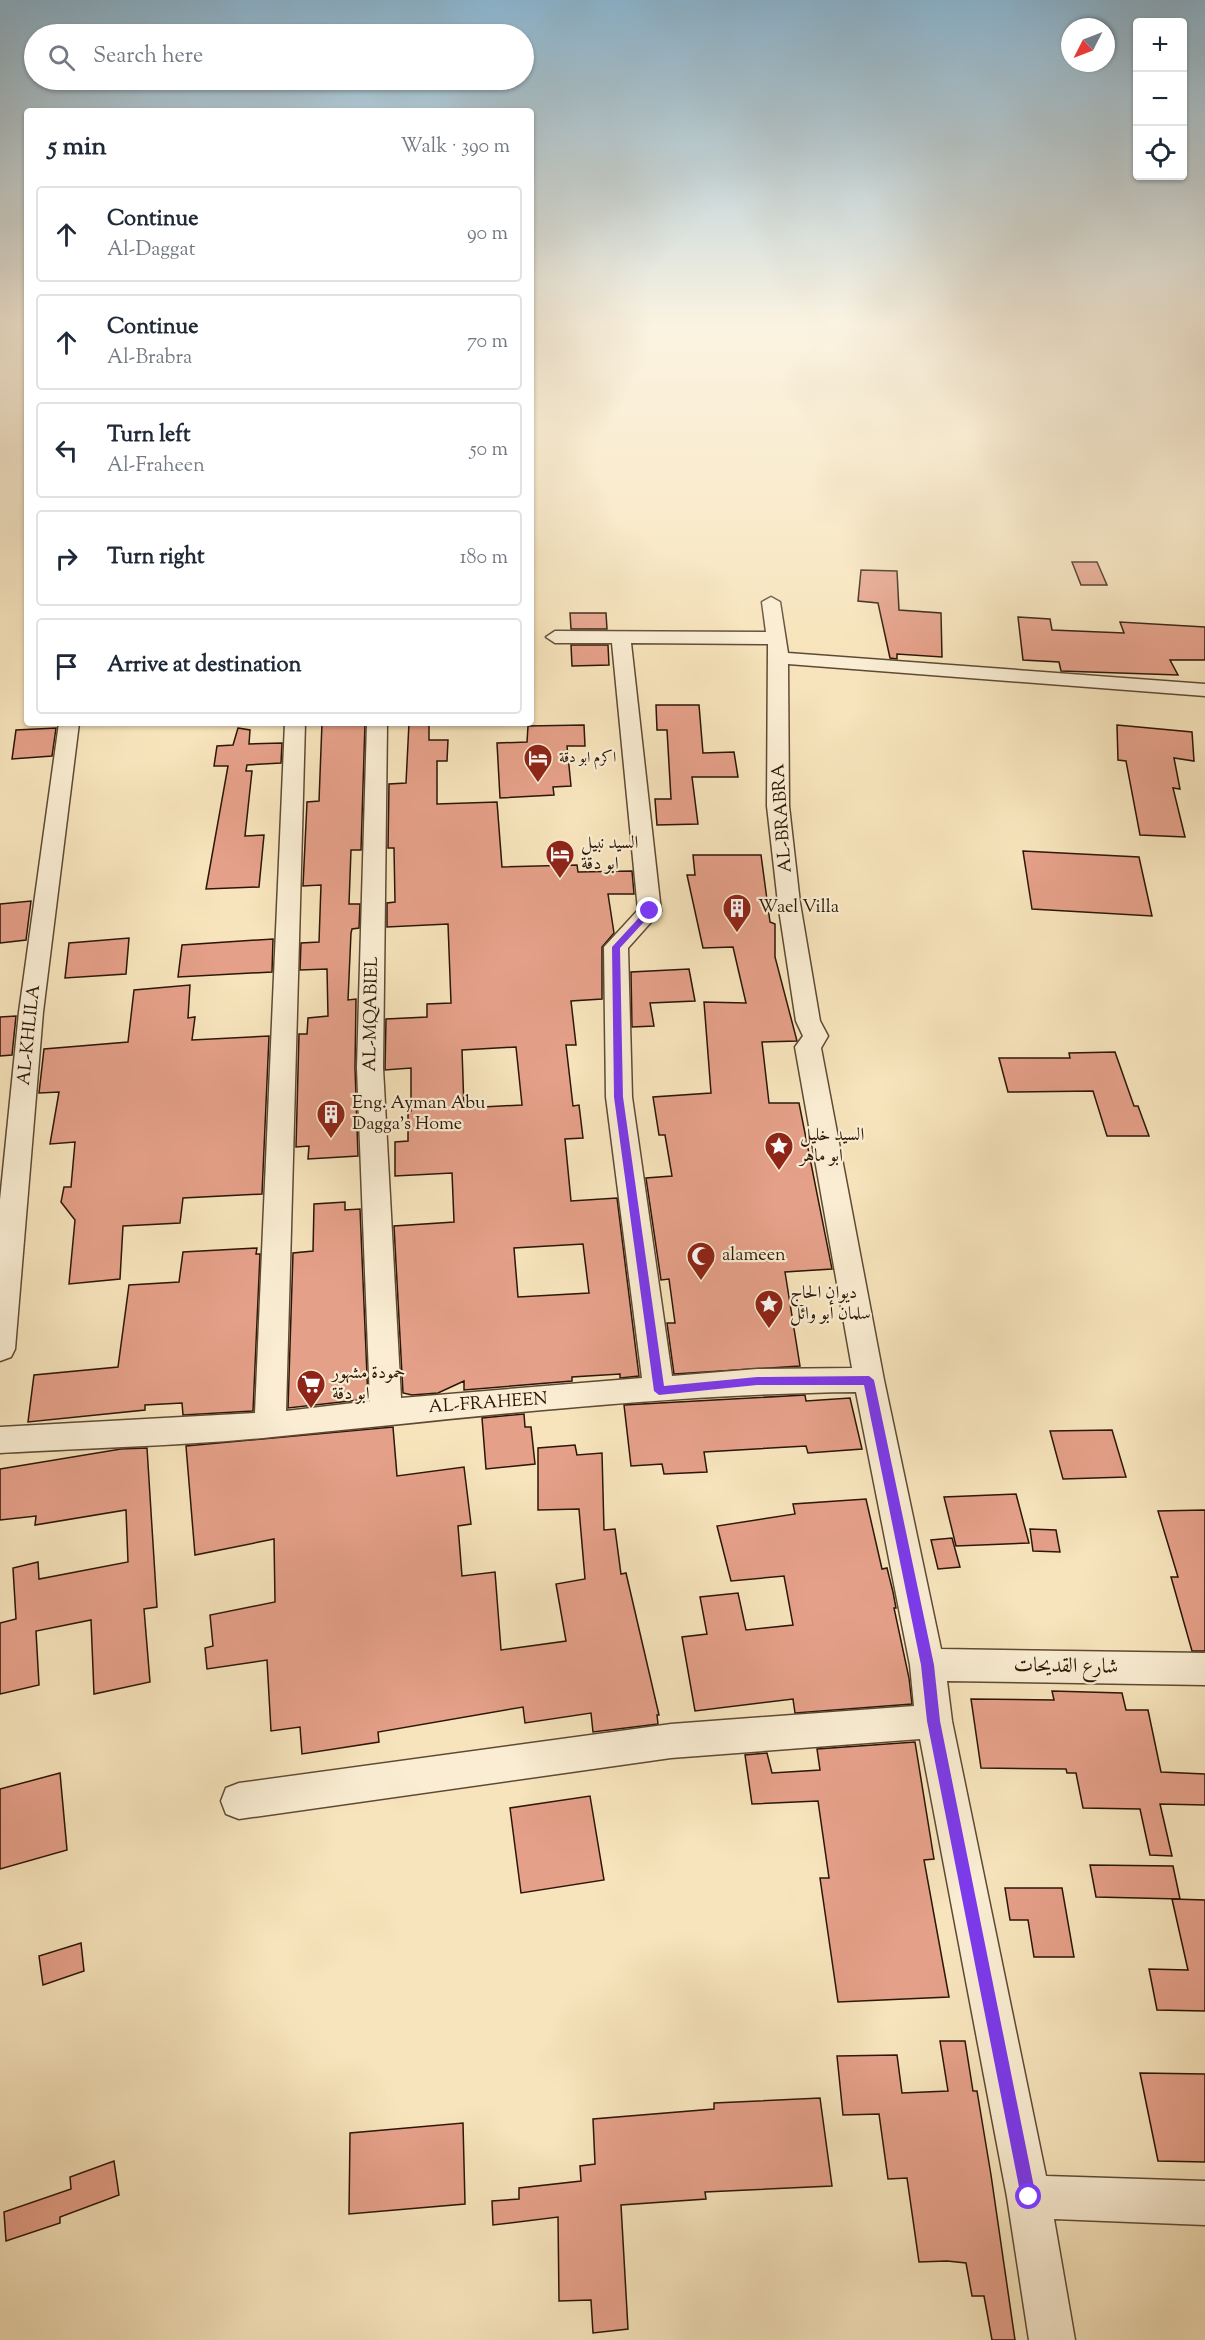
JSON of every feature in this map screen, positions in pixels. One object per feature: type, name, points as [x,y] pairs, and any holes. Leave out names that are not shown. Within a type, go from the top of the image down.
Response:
[{"type":"street","name":"AL-BRABRA","points":[[771,602],[778,648],[778,806],[789,903],[808,1021],[816,1036],[808,1047],[869,1380],[927,1665],[934,1721],[1029,2197],[1052,2340]]},
{"type":"street","points":[[555,638],[621,638],[778,648],[1205,690]]},
{"type":"street","points":[[621,638],[650,911],[616,947],[619,1097],[659,1391]]},
{"type":"street","name":"AL-KHLILA","points":[[0,1349],[31,1012],[69,726]]},
{"type":"street","points":[[270,1425],[295,726]]},
{"type":"street","name":"AL-MQABIEL","points":[[377,726],[370,1068],[386,1412]]},
{"type":"street","name":"AL-FRAHEEN","points":[[0,1440],[270,1425],[386,1412],[659,1391],[757,1381],[869,1380]]},
{"type":"street","name":"شارع القديحات","points":[[927,1665],[1205,1669]]},
{"type":"street","points":[[239,1801],[671,1742],[934,1721]]},
{"type":"street","points":[[1029,2197],[1205,2203]]},
{"type":"building","points":[[1072,562],[1097,562],[1107,585],[1081,585]]},
{"type":"building","points":[[861,570],[897,571],[899,610],[941,613],[942,657],[897,654],[897,659],[890,658],[878,603],[858,601]]},
{"type":"building","points":[[570,613],[606,613],[607,629],[571,629]]},
{"type":"building","points":[[1018,617],[1050,619],[1052,630],[1124,633],[1120,622],[1205,627],[1205,660],[1170,660],[1178,675],[1061,671],[1059,662],[1023,660]]},
{"type":"building","points":[[571,645],[608,645],[609,665],[572,666]]},
{"type":"building","points":[[656,705],[699,705],[703,753],[734,752],[738,777],[692,777],[698,824],[657,825],[655,799],[671,799],[667,730],[657,730]]},
{"type":"building","points":[[584,725],[585,746],[567,746],[571,786],[553,787],[554,795],[500,798],[497,743],[527,742],[528,726]]},
{"type":"building","points":[[1117,725],[1192,732],[1194,761],[1174,758],[1180,789],[1173,788],[1185,837],[1140,835],[1126,761],[1118,760]]},
{"type":"building","points":[[322,726],[365,726],[361,850],[351,850],[349,904],[360,904],[359,928],[352,929],[351,933],[348,1000],[356,999],[355,1068],[358,1156],[308,1159],[309,1146],[296,1147],[299,1034],[307,1034],[308,1018],[328,1016],[327,969],[300,970],[301,943],[319,942],[321,885],[303,886],[307,802],[319,801]]},
{"type":"building","points":[[409,726],[429,726],[429,740],[448,740],[447,761],[437,761],[437,804],[497,802],[502,867],[577,865],[578,872],[632,871],[634,894],[608,894],[614,933],[602,947],[602,999],[571,1001],[576,1045],[566,1045],[573,1106],[579,1105],[583,1138],[565,1139],[571,1201],[617,1198],[639,1376],[620,1378],[620,1374],[572,1377],[572,1381],[464,1390],[464,1381],[438,1393],[412,1395],[403,1393],[394,1226],[454,1222],[452,1173],[395,1176],[395,1142],[408,1141],[411,1068],[385,1070],[386,1019],[427,1017],[427,1004],[451,1003],[448,924],[387,927],[387,903],[395,902],[394,848],[388,848],[389,784],[406,783]],"holes":[[[516,1047],[522,1105],[464,1108],[462,1050]],[[583,1244],[589,1293],[518,1297],[514,1248]]]},
{"type":"building","points":[[56,728],[52,756],[12,759],[16,730]]},
{"type":"building","points":[[238,728],[250,730],[249,744],[282,743],[281,763],[247,765],[246,771],[252,771],[245,836],[264,835],[259,887],[206,889],[228,766],[214,766],[217,746],[233,745]]},
{"type":"building","points":[[1023,851],[1139,857],[1152,916],[1032,909]]},
{"type":"building","points":[[693,855],[761,855],[770,922],[775,924],[775,957],[797,1041],[762,1042],[769,1103],[799,1103],[832,1269],[785,1272],[800,1366],[674,1374],[667,1323],[675,1323],[669,1279],[661,1280],[646,1178],[672,1176],[665,1135],[659,1135],[653,1097],[711,1093],[704,1002],[746,1003],[733,947],[703,948],[687,875],[695,875]]},
{"type":"building","points":[[31,901],[26,940],[0,943],[0,904]]},
{"type":"building","points":[[129,938],[126,974],[65,978],[69,943]]},
{"type":"building","points":[[273,939],[272,972],[178,977],[182,945]]},
{"type":"building","points":[[689,969],[695,1001],[650,1003],[654,1026],[632,1027],[631,972]]},
{"type":"building","points":[[190,985],[188,1018],[195,1017],[192,1040],[269,1036],[262,1194],[183,1198],[180,1223],[123,1226],[120,1279],[69,1284],[75,1220],[61,1202],[64,1187],[71,1187],[75,1142],[50,1144],[59,1092],[39,1093],[44,1049],[128,1042],[134,990]]},
{"type":"building","points":[[16,1016],[12,1055],[0,1056],[0,1017]]},
{"type":"building","points":[[1115,1052],[1134,1106],[1138,1106],[1149,1136],[1107,1136],[1093,1091],[1008,1092],[999,1058],[1070,1058],[1069,1053]]},
{"type":"building","points":[[345,1202],[345,1210],[360,1209],[368,1399],[288,1408],[293,1253],[313,1251],[314,1204]]},
{"type":"building","points":[[257,1248],[256,1254],[260,1254],[253,1411],[183,1415],[182,1403],[145,1405],[145,1410],[28,1422],[34,1375],[118,1367],[129,1285],[179,1282],[183,1252]]},
{"type":"building","points":[[805,1395],[806,1401],[850,1398],[862,1449],[808,1453],[806,1446],[704,1452],[707,1472],[664,1474],[662,1464],[631,1466],[624,1405]]},
{"type":"building","points":[[524,1414],[525,1427],[531,1427],[535,1464],[486,1469],[482,1418]]},
{"type":"building","points":[[393,1427],[397,1476],[464,1467],[471,1524],[458,1526],[462,1576],[495,1572],[501,1650],[566,1641],[556,1584],[585,1579],[579,1509],[538,1510],[538,1448],[575,1445],[577,1455],[602,1453],[604,1530],[615,1529],[621,1574],[626,1573],[659,1715],[657,1715],[658,1724],[593,1732],[591,1713],[525,1723],[523,1707],[378,1732],[379,1742],[302,1754],[300,1727],[271,1731],[267,1660],[207,1669],[205,1648],[213,1646],[210,1615],[275,1602],[274,1539],[195,1555],[186,1446]]},
{"type":"building","points":[[1112,1430],[1126,1477],[1063,1479],[1050,1431]]},
{"type":"building","points":[[147,1448],[157,1607],[144,1609],[150,1682],[94,1694],[91,1620],[36,1631],[39,1685],[0,1694],[0,1623],[16,1619],[13,1568],[38,1562],[39,1579],[128,1562],[126,1510],[35,1525],[36,1516],[0,1520],[0,1469],[121,1449]]},
{"type":"building","points":[[1016,1494],[1029,1543],[956,1546],[944,1497]]},
{"type":"building","points":[[866,1499],[882,1569],[887,1568],[893,1592],[912,1704],[795,1713],[793,1699],[695,1711],[682,1637],[707,1634],[700,1597],[738,1593],[746,1630],[793,1625],[784,1576],[731,1581],[717,1526],[795,1514],[793,1504]]},
{"type":"building","points":[[1205,1510],[1205,1651],[1192,1651],[1171,1577],[1178,1577],[1158,1511]]},
{"type":"building","points":[[1030,1529],[1056,1530],[1060,1552],[1033,1551]]},
{"type":"building","points":[[952,1538],[960,1567],[938,1569],[931,1540]]},
{"type":"building","points":[[1052,1691],[1122,1693],[1126,1710],[1148,1710],[1161,1772],[1205,1774],[1205,1805],[1160,1804],[1172,1856],[1150,1855],[1140,1809],[1083,1808],[1076,1773],[1067,1773],[1066,1769],[981,1768],[971,1699],[1054,1700]]},
{"type":"building","points":[[915,1742],[934,1859],[924,1860],[949,1997],[838,2002],[820,1878],[829,1878],[818,1801],[752,1804],[745,1755],[767,1753],[772,1773],[820,1770],[817,1749]]},
{"type":"building","points":[[60,1773],[67,1850],[0,1869],[0,1789]]},
{"type":"building","points":[[590,1796],[604,1880],[521,1893],[510,1808]]},
{"type":"building","points":[[1090,1865],[1173,1866],[1180,1899],[1096,1897]]},
{"type":"building","points":[[1005,1888],[1062,1888],[1074,1957],[1034,1957],[1028,1920],[1010,1920]]},
{"type":"building","points":[[1172,1899],[1205,1900],[1205,2011],[1157,2010],[1149,1969],[1188,1970]]},
{"type":"building","points":[[81,1943],[84,1971],[43,1985],[39,1956]]},
{"type":"building","points":[[940,2041],[965,2041],[973,2091],[977,2091],[1015,2340],[992,2340],[984,2296],[972,2296],[966,2263],[919,2262],[907,2178],[888,2179],[879,2114],[843,2115],[837,2056],[897,2055],[902,2093],[948,2091]]},
{"type":"building","points":[[1140,2073],[1205,2074],[1205,2162],[1158,2161]]},
{"type":"building","points":[[820,2098],[832,2186],[705,2192],[706,2199],[621,2205],[628,2329],[593,2333],[591,2300],[559,2301],[558,2217],[493,2225],[492,2201],[519,2199],[519,2188],[581,2181],[580,2166],[595,2164],[593,2119],[714,2109],[714,2103]]},
{"type":"building","points":[[463,2123],[465,2204],[349,2214],[350,2133]]},
{"type":"building","points":[[114,2161],[119,2195],[60,2217],[60,2223],[6,2241],[4,2212],[71,2189],[70,2177]]},
{"type":"place","name":"اكرم ابو دقة","points":[[538,784]]},
{"type":"place","name":"السيد نبيل ابو دقة","points":[[560,880]]},
{"type":"place","name":"Wael Villa","points":[[737,934]]},
{"type":"place","name":"Eng. Ayman Abu Dagga's Home","points":[[331,1140]]},
{"type":"place","name":"السيد خليل ابو ماهر","points":[[779,1172]]},
{"type":"place","name":"alameen","points":[[701,1282]]},
{"type":"place","name":"ديوان الحاج سلمان أبو وائل","points":[[769,1330]]},
{"type":"place","name":"حمودة مشهور ابو دقة","points":[[311,1410]]},
{"type":"route","points":[[650,911],[616,947],[619,1097],[659,1391],[757,1381],[869,1380],[927,1665],[934,1721],[1029,2197]]}]
